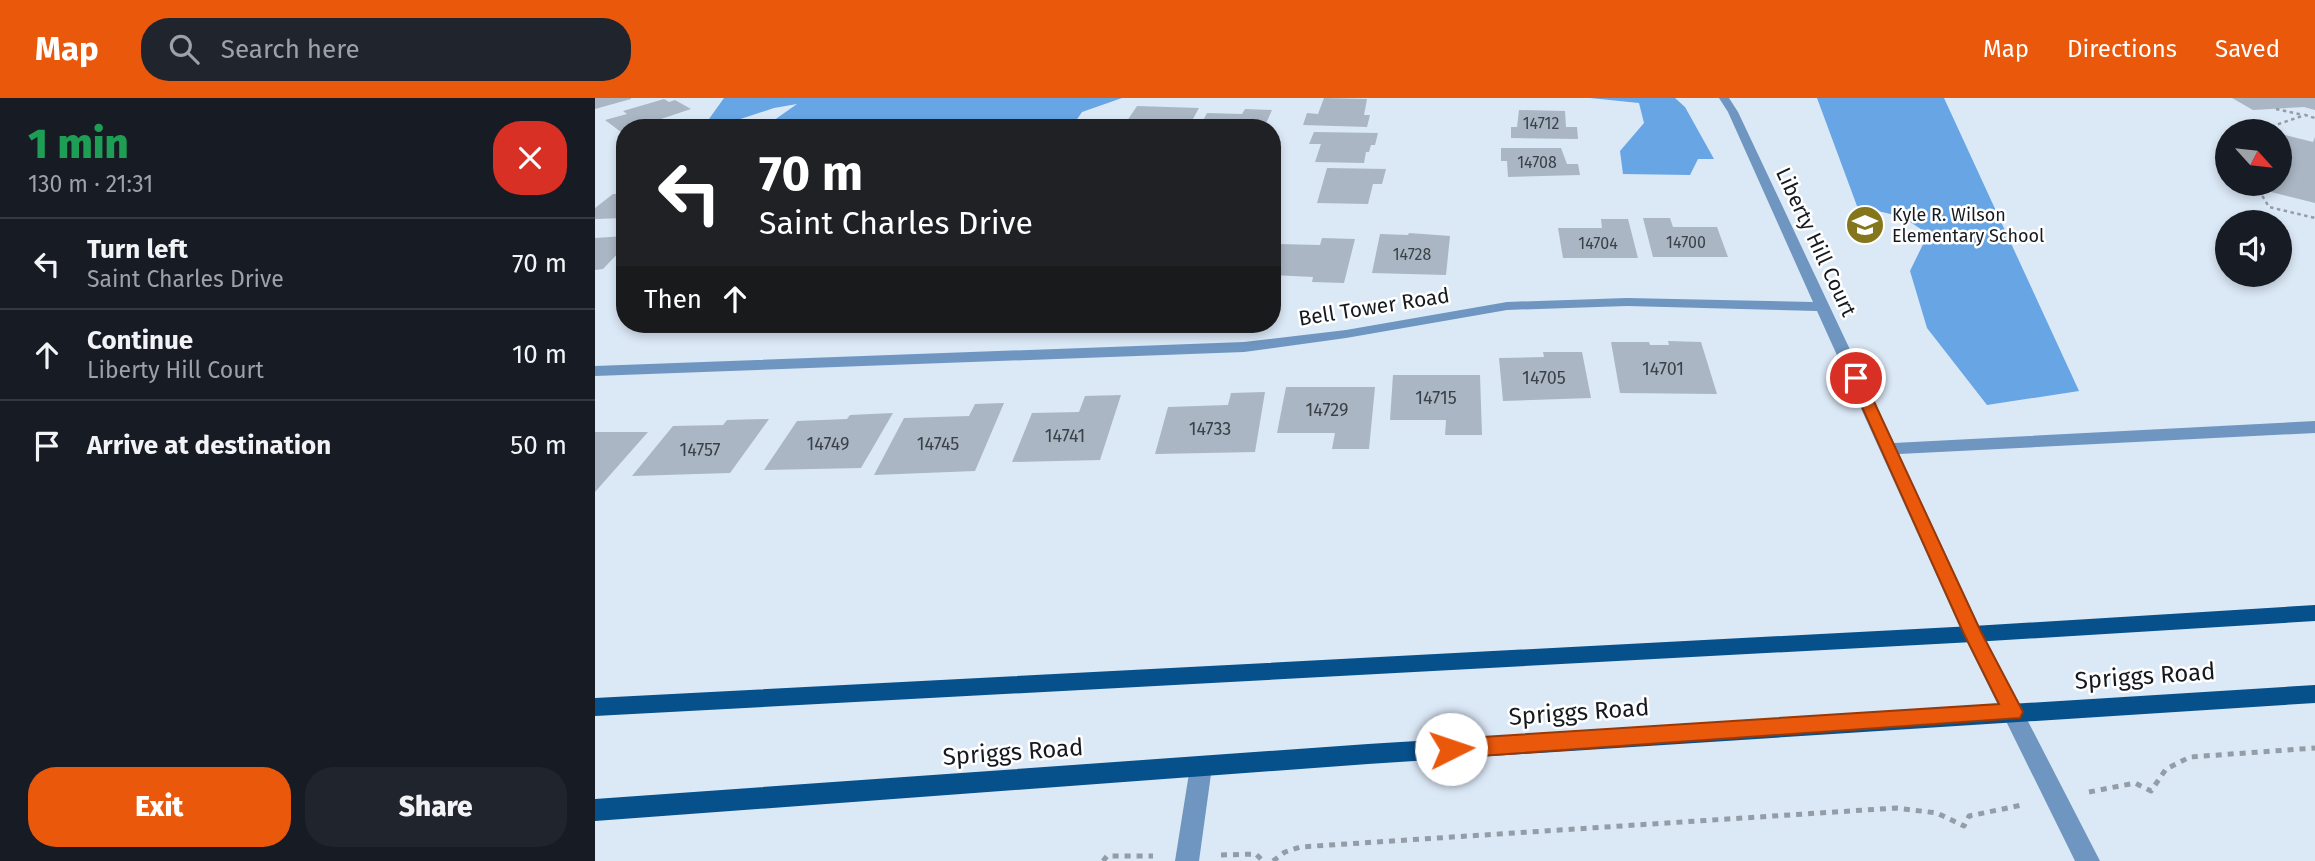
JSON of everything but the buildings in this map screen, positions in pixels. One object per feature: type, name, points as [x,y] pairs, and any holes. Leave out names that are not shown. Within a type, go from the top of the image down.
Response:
[{"type":"main road","points":[[595,707],[1973,634],[2315,613]]},
{"type":"main road","name":"Spriggs Road","points":[[595,810],[2013,712],[2315,694]]},
{"type":"street","name":"Liberty Hill Court","points":[[1724,98],[1733,112],[1973,634],[2088,861]]},
{"type":"street","name":"Bell Tower Road","points":[[595,371],[1244,346],[1336,335],[1507,306],[1554,303],[1823,307]]},
{"type":"street","points":[[1888,450],[2315,427]]},
{"type":"street","points":[[1187,861],[1201,767]]},
{"type":"path","points":[[2288,119],[2276,109],[2315,118]]},
{"type":"path","points":[[2293,119],[2305,115]]},
{"type":"path","points":[[2262,196],[2269,207],[2315,219]]},
{"type":"path","points":[[2135,783],[2151,791],[2171,763],[2190,757],[2315,748]]},
{"type":"path","points":[[1273,861],[1285,852],[1300,847],[1569,828],[1896,808],[1937,813],[1964,826],[1969,816]]},
{"type":"path","points":[[1256,855],[1263,861]]},
{"type":"shaded area","points":[[724,98],[1122,98],[1082,112],[1077,119],[776,119],[797,104],[740,119],[709,119]]},
{"type":"shaded area","points":[[1590,98],[1675,98],[1685,107],[1714,159],[1698,159],[1690,175],[1623,174],[1620,151],[1644,123],[1639,103]]},
{"type":"shaded area","points":[[1817,98],[1944,98],[2079,391],[1987,405],[1927,328],[1910,271],[1928,234],[1903,217],[1857,206]]},
{"type":"place","name":"Kyle R. Wilson Elementary School","points":[[1865,225]]},
{"type":"route","points":[[1451,749],[2013,712],[1973,634],[1856,378]]}]
